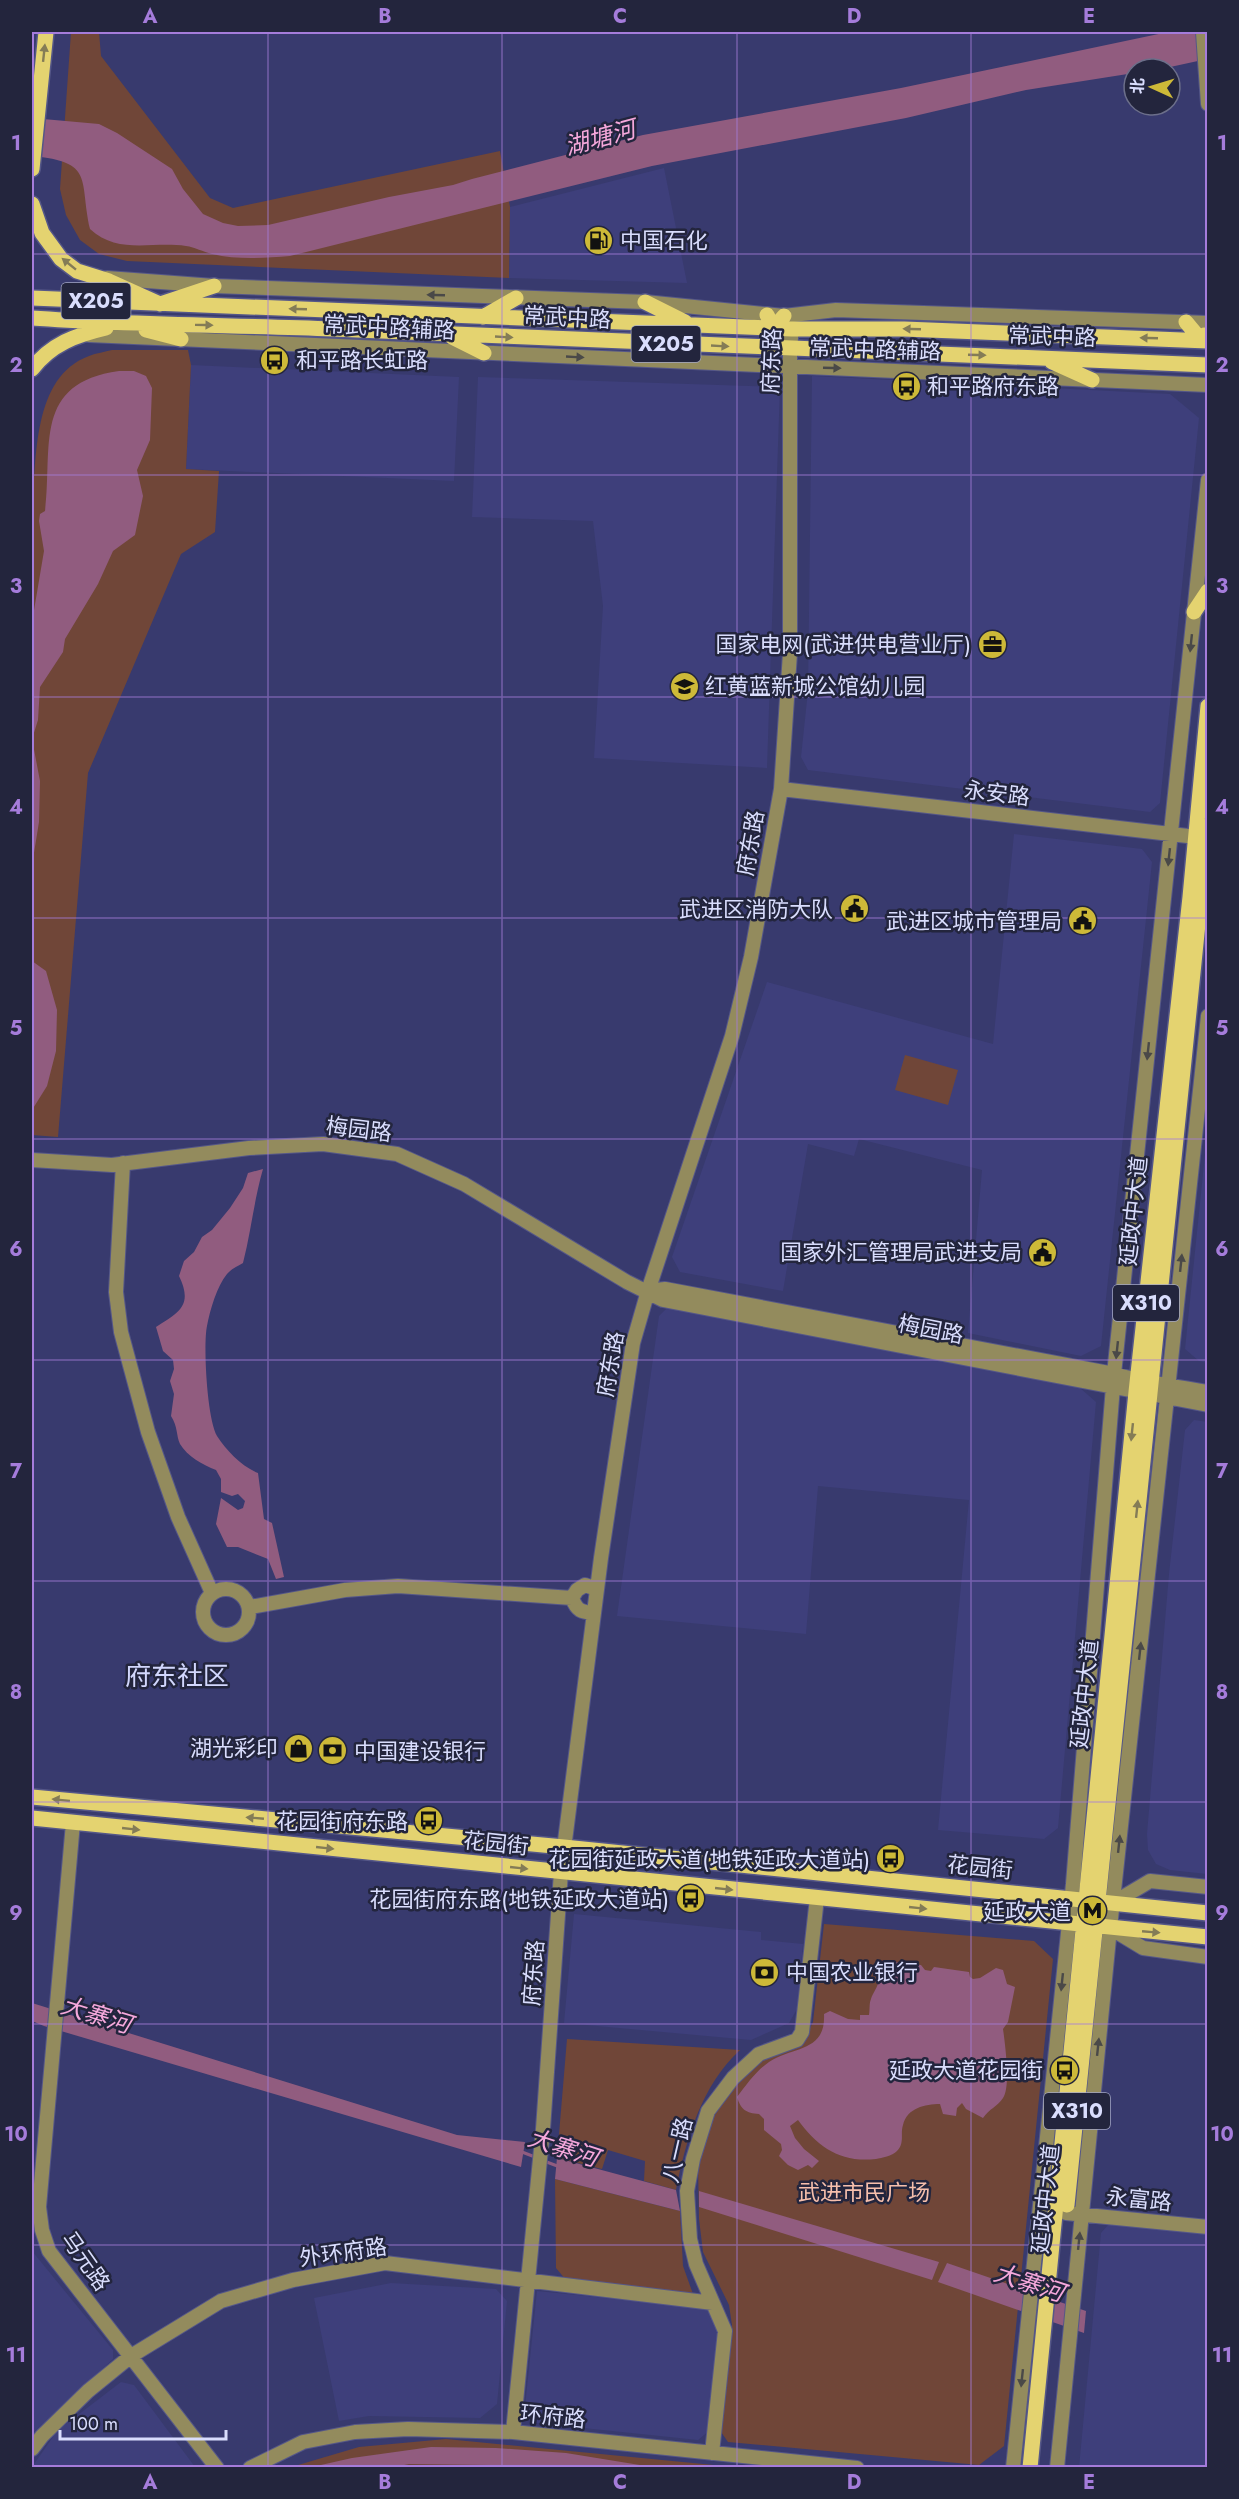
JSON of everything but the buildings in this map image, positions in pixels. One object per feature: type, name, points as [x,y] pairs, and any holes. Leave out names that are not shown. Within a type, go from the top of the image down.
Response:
[{"type":"main road","points":[[32,169],[46,32]]},
{"type":"main road","points":[[32,204],[42,233],[61,258],[77,271],[97,277],[160,304],[214,286]]},
{"type":"main road","name":"常武中路","points":[[32,298],[690,325],[790,320],[903,329],[1205,337]]},
{"type":"main road","points":[[483,317],[516,298]]},
{"type":"main road","points":[[645,302],[690,325]]},
{"type":"main road","name":"常武中路","points":[[32,318],[124,324],[241,325],[1208,365]]},
{"type":"main road","points":[[1186,322],[1205,337]]},
{"type":"main road","points":[[32,369],[53,347],[77,334],[124,324],[181,339]]},
{"type":"main road","points":[[447,334],[483,352]]},
{"type":"main road","points":[[1044,358],[1092,380]]},
{"type":"main road","points":[[1194,612],[1208,591]]},
{"type":"main road","name":"延政中大道","points":[[1099,1901],[1143,1387],[1204,835],[1208,706]]},
{"type":"main road","name":"花园街","points":[[32,1797],[564,1847],[1208,1913]]},
{"type":"main road","name":"花园街","points":[[32,1818],[1208,1937]]},
{"type":"main road","name":"X310","points":[[1096,1927],[1099,1901]]},
{"type":"main road","name":"延政中大道","points":[[1053,2294],[1074,2214],[1096,1927]]},
{"type":"main road","name":"延政中大道","points":[[1053,2294],[1096,1927]]},
{"type":"main road","name":"X310","points":[[1030,2468],[1053,2294]]},
{"type":"main road","name":"X310","points":[[1041,2468],[1049,2328]]},
{"type":"street","points":[[1203,32],[1208,104]]},
{"type":"street","name":"常武中路辅路","points":[[97,277],[214,286],[645,302],[771,322]]},
{"type":"street","name":"常武中路辅路","points":[[790,320],[836,310],[1208,323]]},
{"type":"street","name":"府东路","points":[[513,2432],[541,2147],[561,1872],[597,1588],[633,1343],[732,1036],[751,957],[781,789],[790,653],[790,320]]},
{"type":"street","name":"常武中路辅路","points":[[77,334],[1208,385]]},
{"type":"street","points":[[1013,2468],[1068,1924],[1114,1379],[1208,480]]},
{"type":"street","name":"永安路","points":[[781,789],[1171,834],[1204,835]]},
{"type":"street","points":[[1208,1016],[1167,1390],[1099,1901],[1150,1881],[1208,1887]]},
{"type":"street","name":"梅园路","points":[[32,1160],[112,1165],[249,1148],[323,1144],[397,1154],[464,1184],[627,1282],[648,1292],[665,1289],[1114,1379],[1143,1387],[1208,1392]]},
{"type":"street","points":[[123,1163],[116,1292],[121,1332],[152,1443],[178,1517],[212,1593]]},
{"type":"street","name":"梅园路","points":[[1167,1390],[1208,1405]]},
{"type":"street","points":[[250,1607],[345,1590],[398,1586],[572,1598]]},
{"type":"street","points":[[572,1598],[577,1590],[585,1586],[597,1588]]},
{"type":"street","points":[[219,1589],[235,1589],[247,1599],[250,1607],[250,1615],[243,1629],[229,1635],[214,1632],[205,1621],[204,1606],[212,1593],[219,1589]]},
{"type":"street","points":[[572,1598],[576,1609],[594,1613]]},
{"type":"street","name":"马元路","points":[[73,1823],[39,2207],[42,2230],[50,2251],[217,2468]]},
{"type":"street","name":"八一路","points":[[712,2453],[725,2331],[696,2264],[687,2219],[687,2191],[693,2159],[708,2111],[733,2078],[759,2054],[797,2040],[802,2032],[817,1898]]},
{"type":"street","points":[[1096,1927],[1143,1948],[1208,1957]]},
{"type":"street","points":[[1057,2468],[1071,2332],[1074,2214]]},
{"type":"street","name":"永富路","points":[[1074,2214],[1208,2227]]},
{"type":"street","name":"外环府路","points":[[32,2450],[42,2436],[88,2391],[131,2356],[221,2301],[293,2280],[385,2263],[713,2303]]},
{"type":"street","name":"环府路","points":[[250,2468],[303,2442],[356,2432],[408,2429],[513,2432],[857,2468]]},
{"type":"shaded area","points":[[1168,32],[1207,32],[1207,59],[1182,64],[1182,57],[1122,57],[1122,75],[1026,90],[906,118],[652,166],[290,256],[232,257],[186,246],[112,242],[90,229],[83,186],[75,169],[66,163],[32,156],[32,118],[99,124],[172,169],[183,189],[203,214],[223,223],[238,226],[268,225],[453,185],[643,135],[901,88]]},
{"type":"shaded area","points":[[664,168],[687,283],[509,278],[510,207]]},
{"type":"shaded area","points":[[191,365],[459,377],[454,481],[186,469]]},
{"type":"shaded area","points":[[119,371],[134,371],[146,376],[152,388],[150,440],[137,470],[143,496],[135,535],[113,551],[98,584],[65,639],[63,652],[40,687],[38,720],[32,739],[32,622],[44,551],[39,521],[40,514],[45,511],[52,422],[59,404],[72,389],[91,378]]},
{"type":"shaded area","points":[[812,376],[1170,394],[1199,418],[1160,803],[1150,812],[808,770],[801,757],[808,691]]},
{"type":"shaded area","points":[[478,377],[780,387],[767,768],[594,758],[603,606],[593,521],[472,517]]},
{"type":"shaded area","points":[[32,739],[40,781],[39,822],[32,865]]},
{"type":"shaded area","points":[[1014,834],[1142,849],[1152,862],[1101,1346],[1081,1356],[968,1333],[982,1170],[859,1139],[854,1156],[808,1144],[783,1291],[680,1272],[672,1257],[767,982],[993,1044]]},
{"type":"shaded area","points":[[32,961],[46,971],[57,1010],[56,1051],[47,1086],[32,1110]]},
{"type":"shaded area","points":[[1207,1135],[1207,1363],[1199,1361],[1185,1349]]},
{"type":"shaded area","points":[[263,1169],[243,1263],[227,1274],[212,1306],[206,1335],[206,1365],[208,1399],[217,1436],[235,1458],[258,1473],[264,1519],[272,1523],[284,1577],[276,1579],[268,1559],[238,1547],[227,1547],[216,1524],[221,1498],[238,1510],[243,1508],[245,1501],[238,1494],[232,1496],[221,1492],[221,1479],[216,1470],[196,1460],[180,1444],[171,1416],[174,1394],[170,1381],[174,1369],[173,1360],[163,1351],[156,1327],[172,1317],[182,1307],[185,1294],[179,1276],[184,1261],[194,1252],[202,1237],[212,1230],[230,1208],[243,1188],[248,1173]]},
{"type":"shaded area","points":[[670,1305],[1080,1388],[1096,1402],[1058,1828],[1044,1839],[938,1830],[969,1500],[818,1486],[806,1634],[617,1616],[659,1316]]},
{"type":"shaded area","points":[[1194,1420],[1208,1422],[1207,1874],[1170,1870],[1156,1864],[1148,1850],[1147,1834],[1169,1574],[1185,1430]]},
{"type":"shaded area","points":[[574,1914],[761,1932],[761,1940],[803,1944],[797,2009],[789,2023],[751,2040],[564,2023]]},
{"type":"shaded area","points":[[886,1961],[921,1965],[925,1970],[931,1971],[934,1967],[969,1972],[973,1979],[980,1978],[996,1968],[1003,1970],[1007,1984],[1015,1987],[1008,2022],[1003,2029],[1007,2085],[1003,2098],[983,2118],[966,2109],[962,2103],[957,2108],[956,2116],[943,2114],[940,2104],[917,2108],[905,2119],[902,2128],[902,2142],[897,2151],[876,2159],[851,2158],[831,2151],[814,2138],[798,2120],[790,2126],[795,2138],[819,2161],[812,2168],[808,2165],[798,2170],[788,2165],[779,2156],[782,2150],[781,2144],[764,2130],[764,2119],[759,2114],[745,2110],[737,2097],[769,2062],[814,2042],[820,2035],[824,2014],[830,2011],[848,2019],[860,2020],[860,2015],[869,2015],[870,2001],[878,1980],[876,1972],[871,1971],[872,1966],[877,1967]]},
{"type":"shaded area","points":[[32,2003],[457,2135],[525,2142],[521,2167],[44,2026],[32,2021]]},
{"type":"shaded area","points":[[557,2158],[676,2190],[680,2211],[555,2179]]},
{"type":"shaded area","points":[[699,2191],[939,2262],[932,2280],[699,2207]]},
{"type":"shaded area","points":[[1109,2224],[1207,2233],[1207,2467],[1079,2468],[1101,2233]]},
{"type":"shaded area","points":[[32,2251],[113,2350],[113,2359],[32,2434]]},
{"type":"shaded area","points":[[947,2263],[1086,2311],[1084,2333],[938,2282]]},
{"type":"shaded area","points":[[391,2283],[496,2289],[507,2301],[497,2404],[480,2418],[369,2416],[339,2421],[314,2298]]},
{"type":"shaded area","points":[[537,2291],[715,2309],[722,2330],[710,2430],[698,2440],[536,2423],[525,2407]]},
{"type":"shaded area","points":[[121,2382],[134,2385],[195,2467],[32,2467],[57,2431]]},
{"type":"shaded area","points":[[431,2447],[496,2448],[566,2453],[652,2467],[409,2464],[390,2468],[312,2467],[352,2458]]},
{"type":"green space","points":[[71,32],[99,32],[101,56],[210,198],[233,208],[500,151],[510,207],[509,278],[127,261],[99,254],[80,240],[66,215],[60,189]]},
{"type":"green space","points":[[112,350],[188,350],[191,365],[186,469],[219,471],[215,532],[181,554],[88,773],[58,1137],[32,1135],[32,508],[37,443],[47,400],[57,382],[70,367],[89,356]]},
{"type":"green space","points":[[905,1055],[958,1070],[948,1105],[895,1090]]},
{"type":"green space","name":"武进市民广场","points":[[824,1924],[1034,1941],[1053,1959],[1004,2446],[979,2465],[728,2442],[719,2429],[732,2325],[729,2305],[703,2252],[699,2219],[698,2165],[709,2127],[728,2088],[744,2069],[807,2034],[813,2022]]},
{"type":"green space","points":[[567,2039],[740,2050],[726,2064],[705,2097],[690,2133],[676,2190],[644,2181],[645,2161],[608,2150],[602,2169],[557,2158]]},
{"type":"green space","points":[[555,2179],[680,2211],[683,2266],[693,2294],[566,2280],[556,2268]]},
{"type":"green space","points":[[446,2439],[734,2467],[288,2468],[359,2447]]},
{"type":"waterway","name":"大寨河","points":[[522,2152],[535,2157]]},
{"type":"waterway","name":"大寨河","points":[[544,2161],[560,2167]]},
{"type":"place","name":"中国石化","points":[[599,240]]},
{"type":"place","name":"和平路长虹路","points":[[275,360]]},
{"type":"place","name":"和平路府东路","points":[[906,386]]},
{"type":"place","name":"国家电网(武进供电营业厅)","points":[[992,644]]},
{"type":"place","name":"红黄蓝新城公馆幼儿园","points":[[684,686]]},
{"type":"place","name":"武进区消防大队","points":[[854,909]]},
{"type":"place","name":"武进区城市管理局","points":[[1083,921]]},
{"type":"place","name":"国家外汇管理局武进支局","points":[[1043,1252]]},
{"type":"place","name":"湖光彩印","points":[[299,1748]]},
{"type":"place","name":"中国建设银行","points":[[333,1751]]},
{"type":"place","name":"花园街府东路","points":[[429,1821]]},
{"type":"place","name":"花园街延政大道(地铁延政大道站)","points":[[891,1859]]},
{"type":"place","name":"花园街府东路(地铁延政大道站)","points":[[690,1899]]},
{"type":"place","name":"延政大道","points":[[1092,1911]]},
{"type":"place","name":"中国农业银行","points":[[765,1972]]},
{"type":"place","name":"延政大道花园街","points":[[1064,2070]]},
{"type":"district","name":"府东社区","points":[[177,1676]]},
{"type":"water label","name":"湖塘河","points":[[600,138]]}]
